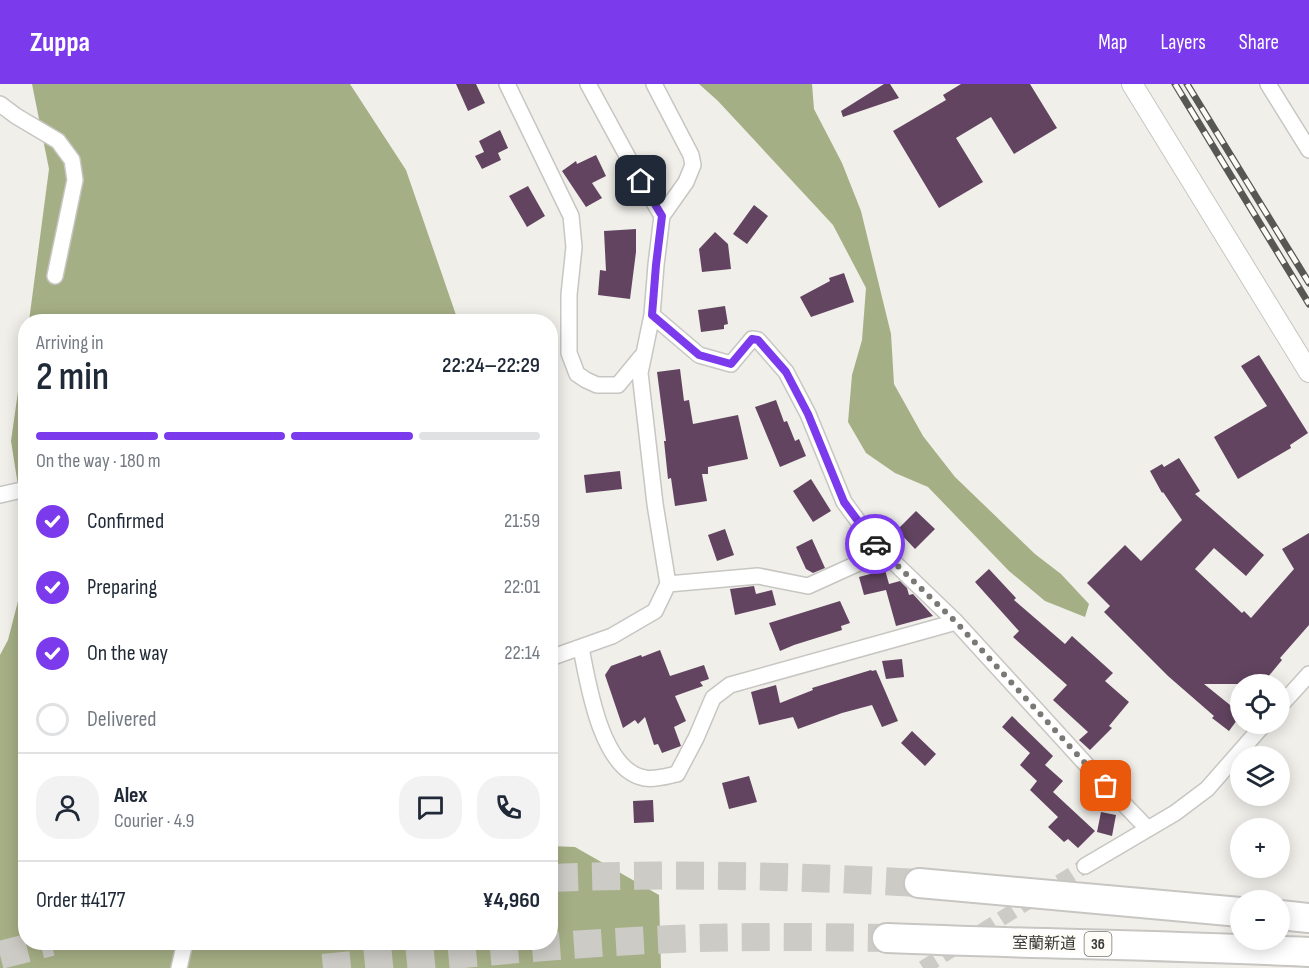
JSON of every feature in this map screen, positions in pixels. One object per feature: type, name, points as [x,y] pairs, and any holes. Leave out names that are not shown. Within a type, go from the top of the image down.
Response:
[{"type":"highway","points":[[919,883],[1230,911]]},
{"type":"highway","name":"室蘭新道","points":[[887,938],[992,943],[1193,946],[1309,952]]},
{"type":"street","points":[[507,84],[571,216],[574,247],[569,294],[569,353],[577,374],[597,385],[618,386],[645,351]]},
{"type":"street","points":[[588,84],[662,216]]},
{"type":"street","points":[[558,655],[612,636],[655,611],[668,584],[655,504],[640,373],[652,315],[662,216],[686,182],[693,165],[691,155],[654,84]]},
{"type":"street","points":[[1132,84],[1309,372]]},
{"type":"street","points":[[1268,84],[1309,150]]},
{"type":"street","points":[[0,104],[58,141],[72,160],[75,180],[56,276]]},
{"type":"street","points":[[652,315],[699,355],[731,364],[752,339],[758,340],[786,372],[808,414],[844,502],[875,544],[956,622],[1148,829]]},
{"type":"street","points":[[0,495],[18,491]]},
{"type":"street","points":[[668,584],[758,576],[808,586],[883,552]]},
{"type":"street","points":[[581,648],[589,691],[607,742],[624,768],[643,778],[662,777],[677,774],[713,698],[730,685],[956,622]]},
{"type":"street","points":[[1290,695],[1309,674]]},
{"type":"street","points":[[1085,866],[1175,813],[1207,789],[1254,734]]},
{"type":"street","points":[[178,968],[183,950]]},
{"type":"green space","points":[[32,84],[350,84],[406,170],[456,314],[30,314],[49,169]]},
{"type":"green space","points":[[699,84],[812,84],[814,109],[842,163],[861,211],[891,334],[894,384],[923,436],[955,477],[1035,554],[1061,574],[1089,604],[1085,617],[1045,601],[1009,571],[928,487],[895,473],[866,453],[848,422],[852,375],[862,340],[866,288],[833,225],[718,101]]},
{"type":"green space","points":[[18,392],[18,486],[11,441]]},
{"type":"green space","points":[[18,601],[18,950],[558,950],[558,846],[575,847],[659,895],[661,968],[0,968],[0,655],[8,640]]},
{"type":"building","points":[[456,84],[476,84],[485,103],[468,111]]},
{"type":"building","points":[[884,84],[890,84],[899,98],[843,117],[841,111]]},
{"type":"building","points":[[961,84],[1030,84],[1057,128],[1014,154],[991,117],[956,138],[983,182],[939,208],[893,131],[946,100],[943,95]]},
{"type":"building","points":[[500,130],[508,148],[498,153],[501,160],[482,169],[475,156],[484,152],[479,141]]},
{"type":"building","points":[[596,155],[606,176],[592,183],[602,198],[586,207],[562,171],[576,161],[577,164]]},
{"type":"building","points":[[528,186],[545,216],[527,227],[509,196]]},
{"type":"building","points":[[754,205],[768,216],[747,244],[733,234]]},
{"type":"building","points":[[636,229],[636,252],[630,299],[598,295],[600,270],[606,271],[604,231]]},
{"type":"building","points":[[715,232],[728,244],[731,269],[702,272],[699,249]]},
{"type":"building","points":[[844,273],[854,302],[811,317],[800,297],[830,281],[829,278]]},
{"type":"building","points":[[725,306],[728,324],[724,325],[724,329],[701,332],[698,310]]},
{"type":"building","points":[[1259,355],[1308,433],[1290,445],[1291,448],[1238,479],[1214,437],[1267,406],[1241,366]]},
{"type":"building","points":[[680,369],[684,401],[689,400],[693,424],[738,415],[748,459],[708,467],[708,474],[702,474],[707,501],[675,506],[671,478],[668,479],[664,441],[666,441],[657,372]]},
{"type":"building","points":[[776,400],[784,422],[787,421],[795,441],[799,439],[806,456],[780,467],[755,407]]},
{"type":"building","points":[[1179,458],[1200,491],[1195,494],[1264,555],[1246,576],[1214,548],[1195,569],[1242,613],[1244,611],[1251,618],[1294,569],[1282,549],[1309,533],[1309,625],[1280,658],[1282,660],[1270,674],[1230,674],[1230,684],[1204,684],[1230,705],[1229,731],[1212,718],[1214,716],[1168,676],[1104,612],[1110,606],[1087,583],[1125,545],[1141,561],[1182,520],[1162,493],[1150,471],[1162,464],[1164,467]]},
{"type":"building","points":[[620,471],[622,489],[586,493],[584,475]]},
{"type":"building","points":[[811,479],[831,511],[813,522],[793,491]]},
{"type":"building","points":[[916,511],[935,529],[915,549],[897,530]]},
{"type":"building","points":[[725,529],[734,555],[717,561],[708,535]]},
{"type":"building","points":[[812,539],[825,568],[813,573],[806,569],[796,547]]},
{"type":"building","points":[[989,569],[1016,598],[1014,600],[1065,644],[1072,636],[1113,673],[1105,681],[1129,702],[1109,726],[1112,728],[1090,750],[1079,740],[1088,732],[1053,700],[1067,685],[1013,637],[1019,631],[975,582]]},
{"type":"building","points":[[885,570],[889,584],[900,581],[907,588],[909,595],[913,594],[933,616],[896,626],[886,590],[864,595],[859,577]]},
{"type":"building","points":[[754,586],[756,594],[772,590],[776,605],[735,615],[730,589]]},
{"type":"building","points":[[840,601],[850,623],[841,626],[842,630],[780,651],[769,623]]},
{"type":"building","points":[[660,650],[670,676],[704,665],[709,679],[700,682],[703,686],[675,696],[686,721],[674,727],[681,746],[662,753],[658,744],[654,745],[645,717],[638,724],[635,720],[623,728],[605,675],[611,666]]},
{"type":"building","points":[[902,659],[904,677],[886,679],[882,661]]},
{"type":"building","points":[[876,670],[898,721],[882,727],[872,705],[798,729],[793,717],[759,725],[751,692],[776,685],[780,703],[813,690],[812,688]]},
{"type":"building","points":[[1012,716],[1053,756],[1045,765],[1063,781],[1053,792],[1095,831],[1078,848],[1068,839],[1064,842],[1048,827],[1058,817],[1030,790],[1037,781],[1020,765],[1030,753],[1002,727]]},
{"type":"building","points":[[912,731],[936,754],[925,766],[901,743]]},
{"type":"building","points":[[749,776],[757,802],[729,809],[722,783]]},
{"type":"building","points":[[653,800],[654,822],[634,823],[633,801]]},
{"type":"building","points":[[1101,812],[1116,815],[1112,836],[1097,832]]},
{"type":"tunnel","points":[[923,968],[1085,866]]},
{"type":"tunnel","points":[[558,878],[735,876],[919,883]]},
{"type":"tunnel","points":[[558,946],[700,938],[887,938]]},
{"type":"tunnel","points":[[0,955],[20,950]]},
{"type":"tunnel","points":[[323,968],[510,950]]},
{"type":"railway","points":[[1175,84],[1309,304]]},
{"type":"railway","points":[[1187,84],[1309,283]]},
{"type":"way so far","points":[[875,544],[956,622],[1106,786]]},
{"type":"route","points":[[641,181],[662,216],[652,315],[699,355],[731,364],[752,339],[758,340],[786,372],[808,414],[844,502],[875,544]]}]
